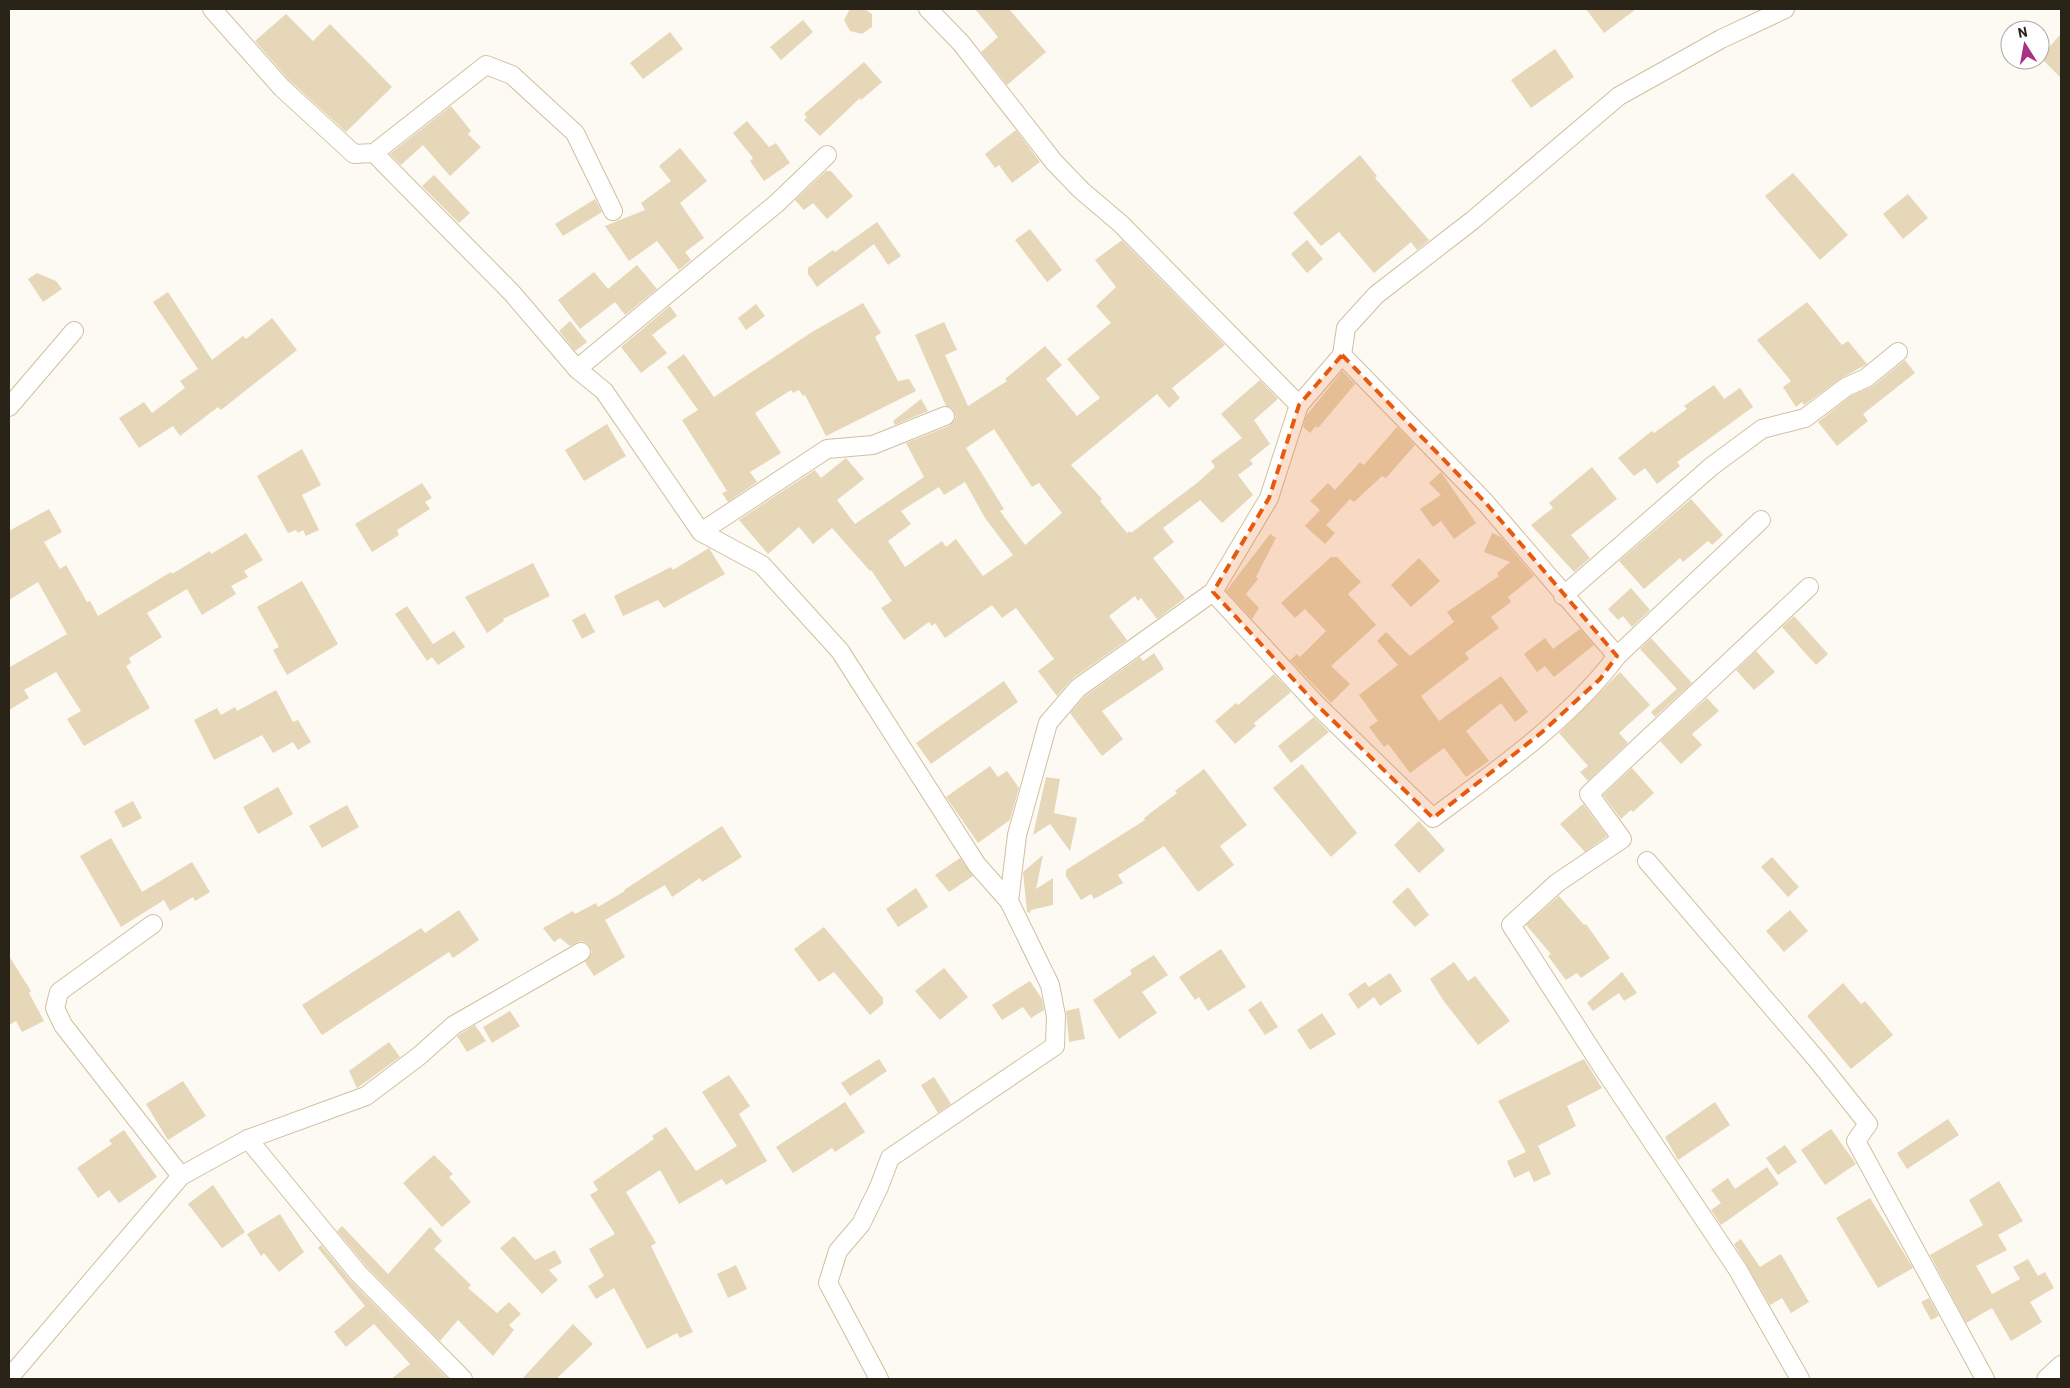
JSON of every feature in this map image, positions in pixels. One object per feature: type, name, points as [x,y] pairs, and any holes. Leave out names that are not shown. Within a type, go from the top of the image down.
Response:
[{"type":"street","points":[[212,9],[282,88],[354,154],[374,153],[486,65],[512,75],[575,133],[613,211]]},
{"type":"street","points":[[928,9],[961,43],[1054,162],[1081,190],[1121,224],[1299,405]]},
{"type":"street","points":[[1009,901],[1018,835],[1048,723],[1078,688],[1214,592],[1269,498],[1299,405],[1342,356],[1346,328],[1376,295],[1473,220],[1618,96],[1722,39],[1785,9]]},
{"type":"street","points":[[374,153],[512,293],[576,369],[604,391],[701,532],[762,565],[840,651],[977,865],[1009,901],[1050,985],[1056,1016],[1055,1046],[890,1158],[879,1187],[861,1224],[838,1251],[828,1283],[879,1379]]},
{"type":"street","points":[[576,369],[777,203],[827,155]]},
{"type":"street","points":[[9,407],[74,331]]},
{"type":"street","points":[[1563,596],[1712,466],[1762,430],[1805,418],[1846,387],[1866,378],[1898,352]]},
{"type":"street","points":[[1342,356],[1484,501],[1563,596],[1617,656]]},
{"type":"street","points":[[701,532],[827,449],[874,445],[945,416]]},
{"type":"street","points":[[1214,592],[1317,705],[1433,818],[1501,768],[1600,680],[1617,656],[1762,520]]},
{"type":"street","points":[[1800,1379],[1738,1270],[1605,1071],[1511,925],[1557,883],[1622,839],[1589,794],[1808,587]]},
{"type":"street","points":[[1647,861],[1818,1061],[1868,1124],[1856,1141],[1985,1379]]},
{"type":"street","points":[[153,924],[59,992],[55,1008],[62,1026],[181,1176]]},
{"type":"street","points":[[9,1378],[181,1176],[248,1139],[366,1096],[420,1056],[454,1025],[581,952]]},
{"type":"street","points":[[248,1139],[358,1273],[463,1379]]},
{"type":"street","points":[[2046,1379],[2061,1365]]},
{"type":"highlighted area","points":[[1342,355],[1484,501],[1617,656],[1600,679],[1541,733],[1433,818],[1317,705],[1213,592],[1269,498],[1299,405]]},
{"type":"building","points":[[850,9],[865,9],[872,14],[872,27],[862,34],[850,31],[844,20]]},
{"type":"building","points":[[975,9],[1009,9],[1046,52],[1007,85],[981,52],[998,37]]},
{"type":"building","points":[[1586,9],[1636,9],[1604,33]]},
{"type":"building","points":[[286,14],[313,41],[330,24],[392,87],[346,132],[290,81],[255,41]]},
{"type":"building","points":[[803,20],[813,32],[781,60],[770,47]]},
{"type":"building","points":[[670,32],[683,49],[643,79],[630,63]]},
{"type":"building","points":[[2061,34],[2061,78],[2050,67],[2050,46]]},
{"type":"building","points":[[1555,49],[1574,77],[1531,108],[1511,80]]},
{"type":"building","points":[[864,62],[882,82],[861,100],[860,98],[820,136],[804,120],[807,117],[804,114]]},
{"type":"building","points":[[451,106],[471,131],[468,134],[481,147],[450,176],[423,145],[401,165],[390,154]]},
{"type":"building","points":[[747,121],[769,147],[776,143],[790,163],[764,181],[750,161],[753,158],[733,133]]},
{"type":"building","points":[[1016,130],[1040,162],[1012,183],[999,165],[995,168],[985,154]]},
{"type":"building","points":[[680,148],[707,181],[680,203],[704,238],[685,252],[691,260],[679,270],[657,241],[629,261],[605,226],[645,210],[641,203],[671,181],[659,166]]},
{"type":"building","points":[[1360,155],[1377,176],[1375,178],[1429,240],[1417,250],[1411,242],[1374,273],[1339,232],[1321,246],[1293,213]]},
{"type":"building","points":[[826,171],[831,171],[853,196],[827,219],[813,203],[804,210],[795,200]]},
{"type":"building","points":[[1793,173],[1848,235],[1820,260],[1765,196]]},
{"type":"building","points":[[434,175],[470,213],[459,223],[422,186]]},
{"type":"building","points":[[1908,194],[1928,218],[1903,239],[1883,214]]},
{"type":"building","points":[[595,199],[602,212],[563,236],[555,224]]},
{"type":"building","points":[[877,222],[901,256],[888,265],[874,244],[817,287],[808,274],[808,268],[833,250],[835,252]]},
{"type":"building","points":[[1030,229],[1062,270],[1047,282],[1015,240]]},
{"type":"building","points":[[1122,240],[1225,345],[1172,388],[1180,398],[1169,408],[1157,394],[1071,465],[1102,499],[1100,501],[1127,533],[1130,531],[1131,533],[1197,483],[1215,467],[1211,461],[1242,438],[1221,414],[1260,380],[1278,399],[1254,420],[1270,444],[1250,460],[1253,464],[1238,475],[1253,495],[1222,523],[1200,500],[1163,528],[1174,542],[1153,558],[1185,598],[1157,619],[1141,598],[1138,601],[1135,596],[1109,616],[1127,640],[1072,679],[1057,696],[1038,671],[1054,659],[1016,608],[1002,618],[992,605],[945,638],[935,623],[932,626],[929,622],[904,640],[881,608],[892,601],[871,570],[832,528],[813,544],[799,527],[768,554],[739,520],[815,470],[821,478],[846,458],[864,479],[837,500],[855,524],[924,477],[906,443],[949,426],[956,417],[952,408],[946,406],[915,335],[944,322],[957,350],[945,355],[968,406],[1007,381],[1005,379],[1045,346],[1062,365],[1046,379],[1077,416],[1100,398],[1067,359],[1111,323],[1096,306],[1116,287],[1095,260]],"holes":[[[994,429],[1032,487],[1039,483],[1062,513],[1025,545],[1000,511],[1004,509],[966,448]],[[965,482],[985,518],[1013,555],[983,576],[956,539],[946,547],[942,541],[905,567],[888,541],[911,524],[901,511],[939,487],[944,495]]]},
{"type":"building","points":[[1307,240],[1323,259],[1307,273],[1291,254]]},
{"type":"building","points":[[637,265],[657,289],[625,315],[615,302],[580,329],[558,300],[594,272],[608,289]]},
{"type":"building","points":[[37,273],[56,281],[62,289],[43,302],[28,279]]},
{"type":"building","points":[[168,292],[212,360],[243,336],[246,339],[272,318],[297,350],[221,410],[218,407],[180,436],[173,426],[139,448],[119,418],[144,402],[152,413],[185,388],[180,381],[198,369],[153,302]]},
{"type":"building","points":[[1807,302],[1842,345],[1848,341],[1867,364],[1840,379],[1804,405],[1802,402],[1796,407],[1783,387],[1791,381],[1757,340]]},
{"type":"building","points":[[863,303],[881,333],[875,337],[898,381],[909,379],[916,391],[826,436],[805,395],[803,396],[799,390],[793,393],[791,390],[755,413],[781,453],[750,472],[757,482],[728,502],[722,493],[727,491],[682,420],[698,410],[667,367],[684,354],[714,397],[812,332]]},
{"type":"building","points":[[756,304],[765,316],[746,330],[738,318]]},
{"type":"building","points":[[670,306],[677,316],[652,335],[667,353],[641,373],[621,347]]},
{"type":"building","points":[[570,321],[587,342],[575,351],[559,331]]},
{"type":"building","points":[[1905,360],[1915,373],[1863,414],[1868,421],[1837,446],[1818,422],[1851,396],[1873,386]]},
{"type":"building","points":[[1342,371],[1355,384],[1318,428],[1316,426],[1310,433],[1303,427],[1306,416]]},
{"type":"building","points":[[1714,385],[1724,399],[1740,388],[1753,407],[1677,462],[1680,466],[1657,484],[1645,468],[1634,476],[1618,458],[1652,431],[1654,433],[1687,409],[1684,406]]},
{"type":"building","points":[[921,399],[928,411],[895,425],[893,421]]},
{"type":"building","points":[[607,424],[626,456],[584,481],[565,450]]},
{"type":"building","points":[[1397,427],[1415,445],[1386,478],[1382,476],[1354,502],[1350,499],[1326,525],[1335,533],[1325,544],[1305,526],[1320,510],[1310,501],[1328,483],[1335,490],[1360,462],[1364,465]]},
{"type":"building","points":[[302,449],[321,485],[302,495],[319,530],[306,536],[303,530],[298,533],[296,530],[288,533],[257,476]]},
{"type":"building","points":[[1592,467],[1617,499],[1571,535],[1590,558],[1574,572],[1531,525],[1553,508],[1549,503]]},
{"type":"building","points":[[1441,472],[1476,523],[1454,539],[1441,521],[1433,527],[1420,509],[1441,495],[1429,483]]},
{"type":"building","points":[[422,483],[432,498],[425,502],[430,509],[397,530],[399,535],[372,552],[355,524]]},
{"type":"building","points":[[1691,499],[1723,535],[1712,545],[1708,541],[1683,562],[1680,558],[1644,589],[1619,561]]},
{"type":"building","points":[[49,509],[62,532],[44,542],[60,569],[66,565],[87,602],[90,601],[98,616],[171,572],[172,574],[210,551],[211,554],[246,533],[263,560],[244,571],[248,577],[231,586],[236,594],[202,615],[187,589],[147,613],[162,637],[129,658],[131,663],[126,666],[150,708],[84,746],[67,719],[81,711],[56,672],[24,690],[29,698],[9,710],[9,665],[10,667],[67,634],[38,582],[9,600],[9,531]]},
{"type":"building","points":[[1492,533],[1501,537],[1534,576],[1508,597],[1511,602],[1491,617],[1499,628],[1465,653],[1469,659],[1421,696],[1439,721],[1501,676],[1528,712],[1515,722],[1501,703],[1466,731],[1489,761],[1466,777],[1444,748],[1410,773],[1388,744],[1384,747],[1369,727],[1378,721],[1359,695],[1398,665],[1377,641],[1386,632],[1410,656],[1454,622],[1447,612],[1499,576],[1497,573],[1510,562],[1484,552]]},
{"type":"building","points":[[1270,534],[1276,538],[1256,577],[1258,579],[1246,594],[1259,608],[1252,619],[1226,591]]},
{"type":"building","points":[[709,548],[725,574],[664,608],[658,600],[623,616],[614,596],[671,567],[673,570]]},
{"type":"building","points":[[1331,557],[1337,557],[1361,582],[1348,594],[1376,625],[1331,666],[1350,684],[1331,703],[1290,660],[1297,654],[1300,657],[1326,631],[1305,609],[1295,618],[1281,603]]},
{"type":"building","points":[[1419,558],[1440,581],[1411,607],[1391,585]]},
{"type":"building","points":[[533,563],[550,596],[503,619],[504,621],[487,633],[465,597]]},
{"type":"building","points":[[302,581],[338,644],[287,675],[273,650],[279,647],[257,607]]},
{"type":"building","points":[[1631,588],[1650,610],[1632,627],[1623,616],[1618,620],[1608,609]]},
{"type":"building","points":[[407,606],[433,644],[454,631],[465,647],[438,665],[432,657],[427,661],[395,614]]},
{"type":"building","points":[[585,613],[595,632],[582,639],[572,620]]},
{"type":"building","points":[[1794,616],[1828,654],[1816,665],[1782,627]]},
{"type":"building","points":[[1580,629],[1594,645],[1554,677],[1545,666],[1537,672],[1524,654],[1545,638],[1553,649]]},
{"type":"building","points":[[1651,638],[1692,683],[1655,717],[1651,712],[1677,689],[1640,649]]},
{"type":"building","points":[[1756,651],[1775,672],[1754,690],[1736,670]]},
{"type":"building","points":[[1154,653],[1164,669],[1102,711],[1123,739],[1102,756],[1070,713],[1085,696],[1140,657],[1143,661]]},
{"type":"building","points":[[1620,672],[1650,705],[1619,733],[1628,743],[1588,781],[1580,772],[1588,766],[1559,733]]},
{"type":"building","points":[[1274,674],[1291,692],[1254,723],[1256,726],[1235,744],[1215,721],[1236,703],[1238,705]]},
{"type":"building","points":[[1004,681],[1018,702],[931,764],[916,743]]},
{"type":"building","points":[[276,690],[293,722],[298,720],[311,742],[298,750],[293,742],[273,753],[262,735],[214,760],[194,720],[217,708],[221,715],[235,707],[237,711]]},
{"type":"building","points":[[1707,698],[1719,711],[1692,734],[1702,745],[1681,764],[1660,741]]},
{"type":"building","points":[[1314,717],[1329,732],[1291,763],[1278,746]]},
{"type":"building","points":[[1302,764],[1357,833],[1331,857],[1273,788]]},
{"type":"building","points":[[990,766],[998,777],[1007,771],[1019,788],[1010,820],[978,843],[946,797]]},
{"type":"building","points":[[1632,768],[1654,793],[1633,812],[1631,810],[1621,819],[1603,795]]},
{"type":"building","points":[[1204,769],[1247,825],[1220,846],[1234,865],[1198,892],[1164,846],[1118,875],[1123,883],[1094,899],[1091,894],[1081,900],[1066,876],[1066,870],[1145,820],[1144,818],[1177,793],[1175,791]]},
{"type":"building","points":[[1046,777],[1060,779],[1054,813],[1077,818],[1070,851],[1050,824],[1033,835]]},
{"type":"building","points":[[278,787],[293,814],[258,834],[243,807]]},
{"type":"building","points":[[133,801],[142,818],[123,828],[114,811]]},
{"type":"building","points":[[1583,804],[1607,836],[1585,852],[1560,824]]},
{"type":"building","points":[[347,805],[359,827],[322,848],[309,826]]},
{"type":"building","points":[[1419,821],[1445,850],[1419,873],[1394,845]]},
{"type":"building","points":[[722,826],[742,857],[702,882],[700,878],[672,897],[665,885],[605,920],[625,957],[594,976],[585,962],[592,952],[587,943],[581,941],[570,946],[560,938],[554,942],[543,928],[573,911],[575,914],[596,903],[598,907]]},
{"type":"building","points":[[111,838],[142,892],[192,862],[210,892],[195,901],[193,897],[170,911],[164,900],[121,927],[80,856]]},
{"type":"building","points":[[1043,855],[1036,889],[1053,878],[1053,905],[1031,910],[1030,913],[1027,912],[1023,872]]},
{"type":"building","points":[[1772,857],[1799,887],[1788,897],[1761,867]]},
{"type":"building","points":[[960,858],[973,876],[949,892],[935,875]]},
{"type":"building","points":[[1408,887],[1429,915],[1415,927],[1392,902]]},
{"type":"building","points":[[916,888],[928,907],[898,927],[886,909]]},
{"type":"building","points":[[1559,896],[1584,925],[1586,924],[1610,958],[1581,978],[1577,973],[1566,980],[1548,956],[1551,954],[1526,925]]},
{"type":"building","points":[[459,910],[479,940],[453,958],[449,952],[322,1035],[302,1005],[421,928],[425,933]]},
{"type":"building","points":[[1790,910],[1808,931],[1784,952],[1766,931]]},
{"type":"building","points":[[824,927],[883,998],[883,1004],[870,1015],[834,972],[819,982],[794,949]]},
{"type":"building","points":[[1221,949],[1246,987],[1208,1011],[1199,997],[1195,1000],[1179,977]]},
{"type":"building","points":[[1154,955],[1168,975],[1142,992],[1157,1013],[1119,1039],[1093,1000],[1132,974],[1130,970]]},
{"type":"building","points":[[9,956],[31,991],[29,993],[44,1021],[22,1032],[16,1021],[9,1025]]},
{"type":"building","points":[[1454,962],[1468,981],[1475,976],[1510,1021],[1478,1045],[1443,1000],[1430,979]]},
{"type":"building","points":[[944,968],[968,997],[940,1020],[915,991]]},
{"type":"building","points":[[1622,972],[1637,993],[1624,1001],[1619,993],[1593,1011],[1587,1003]]},
{"type":"building","points":[[1390,973],[1402,991],[1380,1006],[1374,997],[1358,1009],[1348,994],[1365,982],[1369,987]]},
{"type":"building","points":[[1030,981],[1042,999],[1044,1010],[1031,1018],[1023,1007],[1002,1020],[992,1005]]},
{"type":"building","points":[[1843,983],[1861,1004],[1865,1001],[1893,1035],[1851,1069],[1807,1016]]},
{"type":"building","points":[[1261,1001],[1278,1027],[1265,1035],[1248,1010]]},
{"type":"building","points":[[1079,1008],[1085,1039],[1069,1042],[1066,1011]]},
{"type":"building","points":[[510,1011],[520,1026],[492,1043],[483,1027]]},
{"type":"building","points":[[1322,1013],[1336,1034],[1310,1050],[1297,1030]]},
{"type":"building","points":[[475,1025],[486,1041],[467,1052],[457,1036]]},
{"type":"building","points":[[389,1042],[400,1057],[357,1088],[349,1071]]},
{"type":"building","points":[[879,1059],[887,1071],[850,1096],[841,1083]]},
{"type":"building","points":[[1584,1059],[1602,1088],[1567,1106],[1576,1126],[1530,1150],[1538,1146],[1551,1174],[1534,1182],[1529,1171],[1514,1178],[1507,1161],[1526,1152],[1498,1101]]},
{"type":"building","points":[[729,1075],[750,1106],[739,1114],[767,1161],[726,1185],[722,1179],[679,1204],[660,1170],[626,1192],[656,1243],[651,1246],[693,1332],[680,1338],[677,1333],[647,1349],[614,1288],[596,1299],[588,1286],[604,1276],[589,1249],[615,1234],[590,1195],[598,1190],[593,1182],[654,1139],[652,1136],[666,1127],[696,1171],[737,1146],[702,1092]]},
{"type":"building","points":[[934,1077],[951,1104],[938,1113],[921,1085]]},
{"type":"building","points":[[183,1081],[206,1116],[168,1140],[146,1104]]},
{"type":"building","points":[[845,1102],[865,1132],[835,1152],[832,1148],[793,1173],[776,1147]]},
{"type":"building","points":[[1715,1102],[1730,1125],[1678,1160],[1665,1137]]},
{"type":"building","points":[[1948,1119],[1959,1135],[1907,1169],[1897,1153]]},
{"type":"building","points":[[1831,1129],[1856,1164],[1825,1185],[1801,1150]]},
{"type":"building","points":[[124,1130],[157,1177],[119,1203],[109,1190],[98,1198],[77,1168],[112,1144],[109,1140]]},
{"type":"building","points":[[1785,1145],[1797,1162],[1778,1175],[1766,1158]]},
{"type":"building","points":[[434,1155],[453,1174],[449,1177],[471,1202],[442,1227],[403,1183]]},
{"type":"building","points":[[1767,1167],[1779,1184],[1721,1225],[1711,1210],[1721,1203],[1711,1190],[1728,1178],[1735,1189]]},
{"type":"building","points":[[1999,1181],[2023,1221],[1998,1235],[2007,1250],[1976,1266],[1992,1294],[2020,1279],[2013,1267],[2028,1259],[2038,1276],[2045,1272],[2054,1288],[2030,1302],[2042,1322],[2011,1341],[1992,1308],[1966,1323],[1930,1255],[1983,1225],[1969,1200]]},
{"type":"building","points":[[213,1185],[245,1232],[222,1248],[188,1204]]},
{"type":"building","points":[[1870,1198],[1913,1268],[1878,1288],[1836,1218]]},
{"type":"building","points":[[280,1214],[304,1252],[279,1272],[264,1253],[261,1256],[247,1234]]},
{"type":"building","points":[[342,1226],[388,1274],[430,1227],[442,1241],[434,1249],[471,1285],[468,1288],[497,1313],[509,1302],[521,1314],[509,1325],[514,1330],[493,1356],[458,1320],[440,1341],[366,1266],[337,1231]]},
{"type":"building","points":[[514,1236],[535,1260],[555,1250],[562,1263],[549,1270],[558,1280],[542,1294],[500,1248]]},
{"type":"building","points":[[1741,1239],[1760,1267],[1781,1254],[1809,1302],[1791,1313],[1782,1298],[1770,1305],[1734,1244]]},
{"type":"building","points":[[321,1245],[350,1280],[448,1379],[391,1379],[410,1364],[374,1324],[346,1347],[334,1332],[365,1306],[318,1248]]},
{"type":"building","points":[[736,1265],[747,1289],[728,1298],[717,1274]]},
{"type":"building","points":[[1929,1298],[1939,1316],[1931,1320],[1921,1302]]},
{"type":"building","points":[[573,1324],[593,1344],[556,1379],[522,1379]]}]
